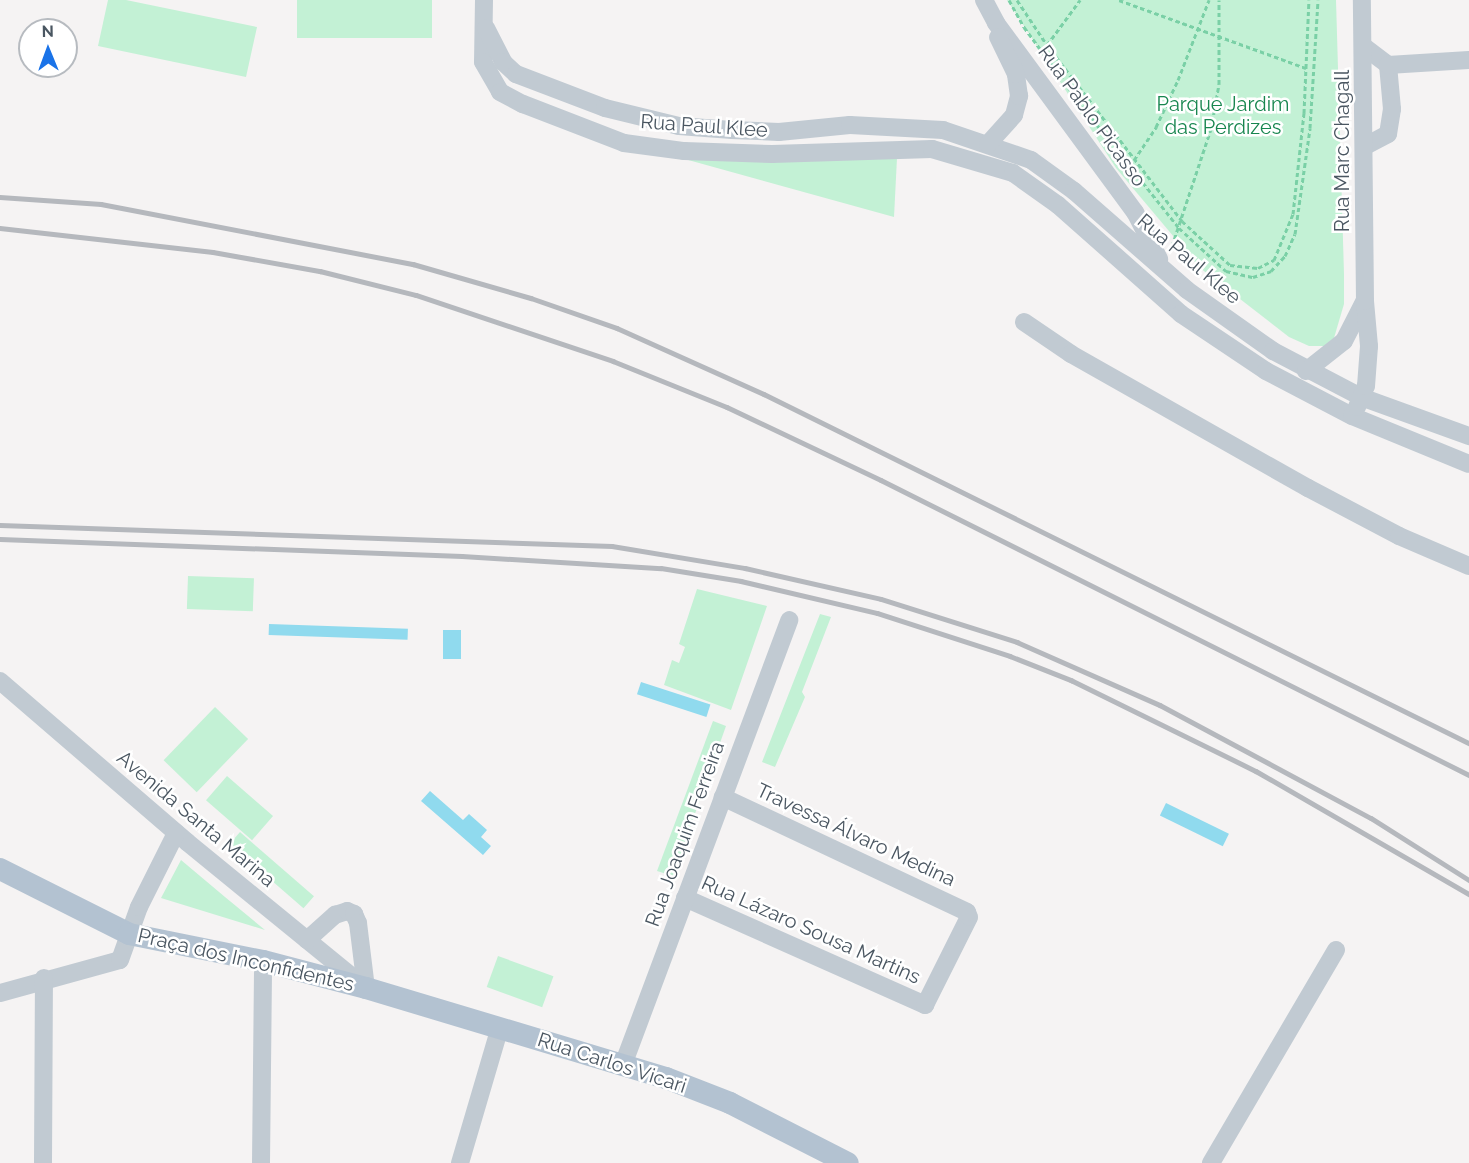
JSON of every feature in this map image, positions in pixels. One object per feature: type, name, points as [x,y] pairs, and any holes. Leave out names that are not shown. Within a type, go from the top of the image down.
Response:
[{"type":"main road","points":[[0,869],[129,934]]},
{"type":"main road","name":"Praça dos Inconfidentes","points":[[129,934],[263,961],[366,988]]},
{"type":"main road","name":"Rua Carlos Vicari","points":[[366,988],[623,1065],[730,1103],[848,1163]]},
{"type":"street","points":[[484,0],[484,24]]},
{"type":"street","name":"Rua Pablo Picasso","points":[[984,0],[996,23],[1134,212],[1164,269]]},
{"type":"street","name":"Rua Marc Chagall","points":[[1352,416],[1361,397],[1369,355],[1365,301],[1362,0]]},
{"type":"street","name":"Rua Pablo Picasso","points":[[988,144],[1014,114],[1020,96],[1016,74],[999,40],[996,23]]},
{"type":"street","name":"Rua Paul Klee","points":[[484,24],[503,62],[516,74],[605,108],[668,123],[779,132],[900,125],[943,130],[1031,160],[1074,191],[1236,328],[1306,371],[1361,397],[1469,436]]},
{"type":"street","name":"Rua Paul Klee","points":[[484,24],[483,62],[500,92],[624,143],[684,151],[772,154],[932,148],[1013,173],[1058,206],[1181,314],[1302,392],[1352,416],[1469,464]]},
{"type":"street","points":[[1363,46],[1388,65],[1469,60]]},
{"type":"street","points":[[1364,147],[1388,134],[1392,121],[1388,65]]},
{"type":"street","name":"Rua Marc Chagall","points":[[1306,371],[1344,341],[1365,301]]},
{"type":"street","points":[[1024,322],[1071,354],[1308,488],[1399,536],[1469,566]]},
{"type":"street","name":"Rua Joaquim Ferreira","points":[[623,1065],[789,620]]},
{"type":"street","name":"Avenida Santa Marina","points":[[0,681],[176,833],[366,988]]},
{"type":"street","name":"Travessa Álvaro Medina","points":[[723,797],[969,914]]},
{"type":"street","name":"Praça dos Inconfidentes","points":[[129,934],[176,833]]},
{"type":"street","name":"Rua Lázaro Sousa Martins","points":[[685,898],[925,1005],[969,914]]},
{"type":"street","points":[[307,939],[335,915],[346,911],[354,914],[358,923],[366,988]]},
{"type":"street","points":[[0,993],[44,978],[120,960],[129,934]]},
{"type":"street","points":[[1211,1163],[1336,950]]},
{"type":"street","points":[[261,1163],[263,961]]},
{"type":"street","points":[[43,1163],[44,978]]},
{"type":"street","points":[[460,1163],[500,1027]]},
{"type":"path","points":[[1009,0],[1024,27],[1082,106],[1179,228],[1226,272],[1253,277],[1271,271],[1285,256],[1295,234],[1310,128],[1318,0]]},
{"type":"path","points":[[1017,0],[1047,45],[1182,221],[1230,265],[1258,268],[1274,261],[1293,214],[1306,68],[1309,0]]},
{"type":"path","points":[[1047,45],[1080,0]]},
{"type":"path","points":[[1119,0],[1200,32],[1306,68]]},
{"type":"path","points":[[1134,160],[1156,127],[1200,32],[1209,0]]},
{"type":"path","points":[[1164,269],[1211,129],[1221,39],[1220,0]]},
{"type":"green space","points":[[108,0],[126,0],[257,27],[246,77],[98,46]]},
{"type":"green space","points":[[297,0],[432,0],[432,38],[297,38]]},
{"type":"green space","name":"Parque Jardim das Perdizes","points":[[1007,0],[1336,0],[1344,304],[1334,338],[1324,346],[1309,346],[1289,337],[1200,268],[1116,168]]},
{"type":"green space","points":[[681,158],[897,158],[894,217]]},
{"type":"green space","points":[[188,576],[254,578],[253,611],[187,609]]},
{"type":"green space","points":[[697,589],[767,606],[731,710],[664,685],[672,660],[679,663],[685,647],[679,644]]},
{"type":"green space","points":[[820,614],[831,617],[802,692],[805,697],[775,767],[762,762]]},
{"type":"green space","points":[[215,707],[248,739],[197,792],[164,760]]},
{"type":"green space","points":[[713,721],[726,726],[673,876],[657,871]]},
{"type":"green space","points":[[227,776],[273,816],[252,840],[206,800]]},
{"type":"green space","points":[[240,832],[314,896],[303,908],[230,844]]},
{"type":"green space","points":[[181,860],[225,897],[265,930],[161,898]]},
{"type":"green space","points":[[498,956],[553,976],[542,1007],[487,987]]},
{"type":"water","points":[[269,624],[408,629],[408,640],[269,635]]},
{"type":"water","points":[[443,630],[461,630],[461,659],[443,659]]},
{"type":"water","points":[[641,682],[710,705],[706,717],[637,694]]},
{"type":"water","points":[[430,791],[463,820],[469,814],[487,830],[481,837],[491,846],[483,855],[421,801]]},
{"type":"water","points":[[1166,803],[1229,834],[1223,846],[1160,816]]},
{"type":"railway","points":[[0,197],[101,204],[413,264],[531,298],[617,328],[764,394],[1469,743]]},
{"type":"railway","points":[[0,228],[213,252],[320,271],[416,295],[613,361],[727,407],[881,480],[1469,775]]},
{"type":"railway","points":[[0,525],[612,546],[745,568],[881,599],[1017,642],[1160,705],[1371,818],[1469,880]]},
{"type":"railway","points":[[0,539],[462,556],[661,568],[741,581],[877,613],[1010,656],[1071,680],[1256,771],[1469,894]]}]
